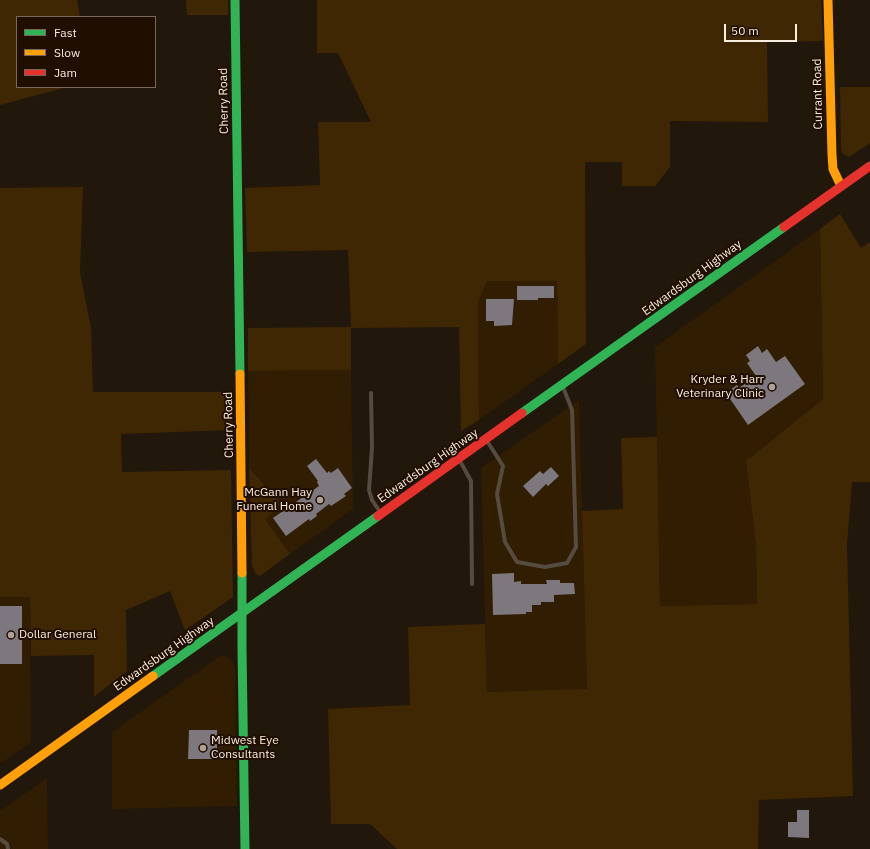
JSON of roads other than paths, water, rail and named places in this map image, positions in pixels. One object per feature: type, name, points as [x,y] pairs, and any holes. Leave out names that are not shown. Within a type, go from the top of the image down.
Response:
[{"type":"main road","name":"Cherry Road","points":[[235,0],[243,612],[242,648],[246,849]]},
{"type":"main road","name":"Currant Road","points":[[828,0],[832,155],[833,169],[841,186]]},
{"type":"main road","name":"Edwardsburg Highway","points":[[0,785],[870,166]]},
{"type":"lane","points":[[486,439],[502,466],[497,494],[505,542],[517,562],[545,567],[567,563],[576,547],[572,410],[563,385]]},
{"type":"lane","points":[[371,393],[372,448],[369,490],[372,500],[381,514]]},
{"type":"lane","points":[[458,459],[471,481],[472,584]]},
{"type":"lane","points":[[0,839],[7,844],[8,849]]},
{"type":"place","name":"Kryder & Harr Veterinary Clinic","points":[[772,387]]},
{"type":"place","name":"McGann Hay Funeral Home","points":[[320,500]]},
{"type":"place","name":"Dollar General","points":[[11,635]]},
{"type":"place","name":"Midwest Eye Consultants","points":[[203,748]]}]
